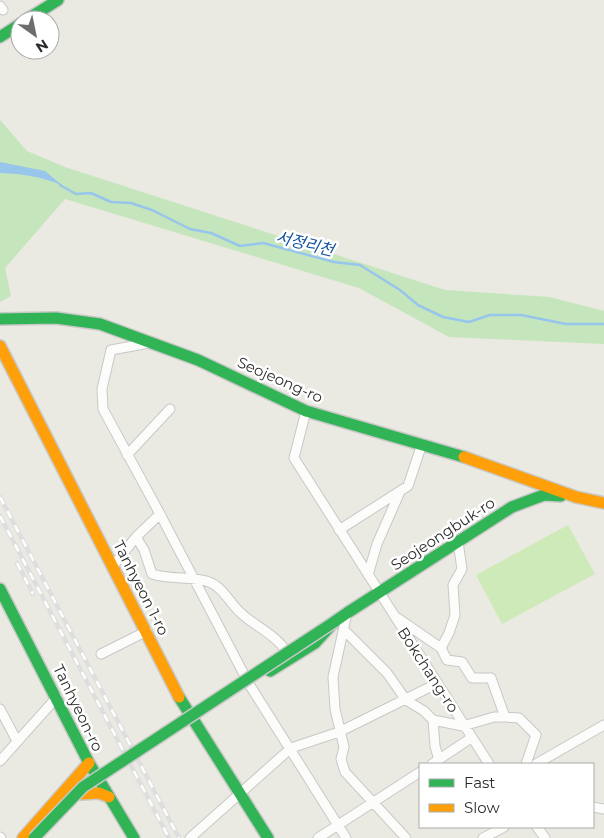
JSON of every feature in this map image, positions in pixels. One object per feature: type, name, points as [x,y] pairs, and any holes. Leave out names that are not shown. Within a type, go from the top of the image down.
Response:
[{"type":"street","points":[[42,10],[58,0]]},
{"type":"street","name":"Seojeong-ro","points":[[0,319],[56,318],[100,324],[198,360],[306,411],[451,452],[576,497],[604,503]]},
{"type":"street","points":[[149,343],[111,350],[102,388],[103,409],[247,679],[346,838]]},
{"type":"street","name":"Tanhyeon 1-ro","points":[[0,346],[189,716],[268,838]]},
{"type":"street","points":[[127,455],[170,409]]},
{"type":"street","name":"Bokchang-ro","points":[[306,411],[294,458],[392,615],[488,763]]},
{"type":"street","points":[[339,530],[400,493],[408,486],[422,444]]},
{"type":"street","points":[[368,575],[377,544],[400,493]]},
{"type":"street","name":"Seojeongbuk-ro","points":[[334,622],[512,507],[544,495],[576,497]]},
{"type":"street","points":[[113,566],[136,537],[160,514]]},
{"type":"street","points":[[136,537],[144,550],[152,574],[165,578],[207,581],[216,585],[242,615],[276,637],[284,648]]},
{"type":"street","points":[[441,648],[449,633],[455,615],[453,585],[462,569],[458,542]]},
{"type":"street","name":"Tanhyeon-ro","points":[[0,589],[57,697],[89,763],[134,838]]},
{"type":"street","points":[[347,613],[333,677],[334,709],[344,747],[342,759],[345,772],[406,838]]},
{"type":"street","points":[[392,615],[441,648],[447,660],[462,662],[472,678],[492,678],[504,716]]},
{"type":"street","points":[[247,679],[284,648],[306,634],[334,622]]},
{"type":"street","points":[[189,716],[247,679],[315,643],[334,622]]},
{"type":"street","points":[[34,838],[62,806],[83,787],[334,622]]},
{"type":"street","points":[[344,630],[387,674],[406,700],[424,711],[433,720],[463,726],[494,717],[519,718],[536,735],[526,763]]},
{"type":"street","points":[[102,654],[147,631]]},
{"type":"street","points":[[190,838],[291,748],[340,732],[436,684]]},
{"type":"street","points":[[0,760],[57,697]]},
{"type":"street","points":[[0,710],[17,741]]},
{"type":"street","points":[[433,720],[435,762]]},
{"type":"street","points":[[538,763],[604,725]]},
{"type":"street","points":[[435,762],[471,738]]},
{"type":"street","points":[[23,838],[89,763]]},
{"type":"street","points":[[318,838],[419,773]]},
{"type":"street","points":[[41,838],[81,794],[100,782]]},
{"type":"street","points":[[81,794],[98,793],[110,797]]},
{"type":"street","points":[[485,837],[502,828]]},
{"type":"green space","points":[[0,120],[27,151],[65,167],[445,290],[550,297],[604,311],[604,344],[449,337],[359,288],[65,199],[5,268],[11,296],[0,302]]},
{"type":"green space","points":[[568,525],[595,574],[502,624],[476,575]]},
{"type":"water","points":[[0,162],[45,171],[63,186],[32,176],[0,173]]},
{"type":"waterway","name":"서정리천","points":[[60,185],[76,194],[91,193],[111,202],[131,203],[152,210],[190,229],[211,233],[240,246],[263,243],[334,262],[360,265],[400,290],[418,305],[443,317],[469,322],[490,315],[521,315],[566,324],[604,324]]},
{"type":"railway","points":[[0,497],[179,838]]},
{"type":"railway","points":[[0,516],[169,838]]},
{"type":"railway","points":[[17,563],[33,594]]},
{"type":"traffic: fast","points":[[42,10],[58,0]]},
{"type":"traffic: fast","points":[[0,37],[10,30]]},
{"type":"traffic: fast","points":[[0,319],[56,318],[100,324],[198,360],[306,411],[464,457]]},
{"type":"traffic: fast","points":[[270,671],[315,643],[334,622],[347,613],[512,507],[544,495],[561,496]]},
{"type":"traffic: fast","points":[[0,589],[89,763],[134,838]]},
{"type":"traffic: fast","points":[[34,838],[83,787],[334,622]]},
{"type":"traffic: fast","points":[[179,697],[268,838]]},
{"type":"traffic: slow","points":[[0,346],[179,697]]},
{"type":"traffic: slow","points":[[464,457],[576,497],[604,503]]},
{"type":"traffic: slow","points":[[23,838],[89,763]]},
{"type":"traffic: slow","points":[[81,794],[99,793],[109,797]]}]
